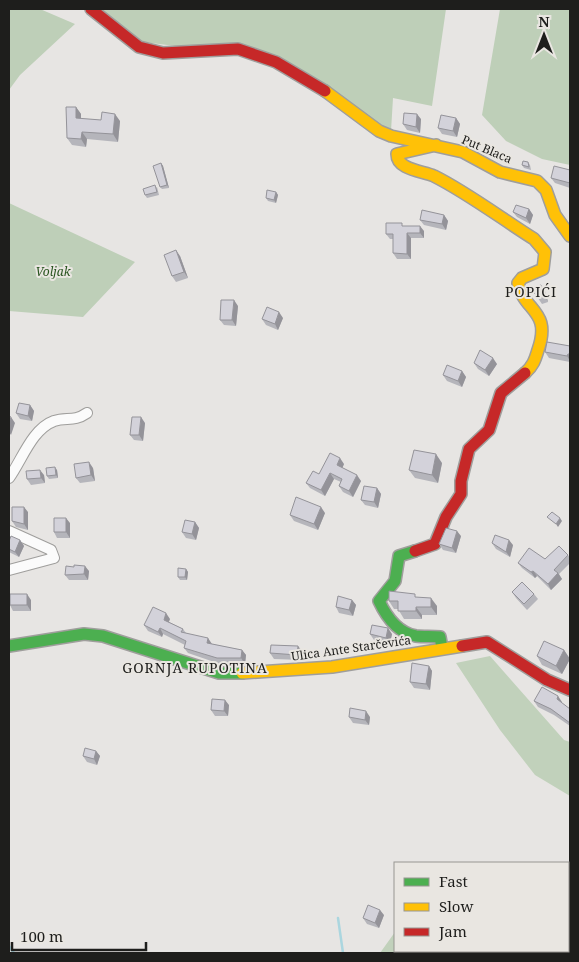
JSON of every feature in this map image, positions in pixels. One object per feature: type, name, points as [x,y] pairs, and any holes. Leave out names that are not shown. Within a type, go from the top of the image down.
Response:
[{"type":"street","name":"Put Blaca","points":[[91,9],[139,47],[155,51],[186,52],[210,49],[238,49],[282,63],[379,131],[390,136],[463,152],[500,172],[542,184],[550,196],[556,215],[570,236]]},
{"type":"street","points":[[436,145],[397,154],[397,159],[402,165],[434,176],[534,240],[545,248],[547,258],[543,269],[522,278],[518,283],[520,292],[531,304],[542,323],[541,342],[533,366],[501,393],[489,430],[469,449],[461,481],[461,494],[446,517],[436,544],[398,556],[400,572],[391,588],[379,601],[386,618],[413,636],[430,634],[440,637],[442,648]]},
{"type":"street","points":[[9,478],[42,426],[56,421],[79,420],[87,414]]},
{"type":"street","points":[[9,531],[51,550],[54,558],[9,570]]},
{"type":"street","name":"Ulica Ante Starčevića","points":[[9,646],[84,634],[103,636],[219,673],[266,673],[332,667],[487,642],[547,680],[570,690]]},
{"type":"green space","points":[[9,9],[40,9],[75,24],[20,75],[9,90]]},
{"type":"green space","points":[[98,9],[446,9],[432,106],[393,98],[391,131],[281,59],[143,42]]},
{"type":"green space","points":[[500,9],[570,9],[570,165],[542,159],[506,141],[482,115]]},
{"type":"green space","name":"Voljak","points":[[9,203],[135,262],[83,317],[9,311]]},
{"type":"green space","points":[[490,656],[564,740],[570,742],[570,796],[535,775],[500,730],[456,663]]},
{"type":"green space","points":[[570,862],[570,953],[508,953],[569,952]]},
{"type":"green space","points":[[394,933],[394,952],[473,953],[380,953]]},
{"type":"building","points":[[66,107],[76,107],[76,118],[101,120],[102,112],[115,114],[113,134],[82,132],[81,139],[67,138]]},
{"type":"building","points":[[404,113],[417,114],[416,127],[403,124]]},
{"type":"building","points":[[441,115],[456,118],[453,131],[438,128]]},
{"type":"building","points":[[523,161],[528,162],[529,167],[522,165]]},
{"type":"building","points":[[161,163],[167,185],[160,187],[153,166]]},
{"type":"building","points":[[554,166],[570,170],[570,183],[551,178]]},
{"type":"building","points":[[155,185],[157,192],[145,195],[143,189]]},
{"type":"building","points":[[267,190],[276,192],[274,200],[266,198]]},
{"type":"building","points":[[516,205],[529,209],[526,218],[513,212]]},
{"type":"building","points":[[422,210],[444,215],[442,224],[420,220]]},
{"type":"building","points":[[386,223],[402,223],[402,226],[420,226],[420,233],[407,233],[407,254],[393,253],[393,234],[386,234]]},
{"type":"building","points":[[176,250],[184,272],[172,276],[164,255]]},
{"type":"building","points":[[541,285],[545,296],[538,298],[531,288]]},
{"type":"building","points":[[221,300],[234,300],[232,320],[220,320]]},
{"type":"building","points":[[267,307],[279,312],[275,324],[262,319]]},
{"type":"building","points":[[547,342],[570,346],[570,354],[567,356],[545,352]]},
{"type":"building","points":[[480,350],[493,358],[485,370],[474,363]]},
{"type":"building","points":[[447,365],[462,371],[458,381],[443,375]]},
{"type":"building","points":[[19,403],[30,405],[28,416],[16,413]]},
{"type":"building","points":[[132,417],[141,417],[139,435],[130,435]]},
{"type":"building","points":[[414,450],[436,454],[432,475],[409,470]]},
{"type":"building","points":[[330,453],[340,458],[337,465],[357,475],[349,491],[339,486],[342,479],[330,473],[321,490],[306,483],[313,471],[319,474]]},
{"type":"building","points":[[89,462],[91,475],[76,478],[74,464]]},
{"type":"building","points":[[55,467],[56,475],[47,476],[46,468]]},
{"type":"building","points":[[40,470],[41,478],[27,479],[26,471]]},
{"type":"building","points":[[364,486],[377,488],[374,502],[361,500]]},
{"type":"building","points":[[296,497],[321,507],[314,524],[290,515]]},
{"type":"building","points":[[12,507],[24,507],[24,524],[12,521]]},
{"type":"building","points":[[552,512],[560,518],[556,524],[547,517]]},
{"type":"building","points":[[54,518],[66,518],[66,532],[54,532]]},
{"type":"building","points":[[185,520],[195,522],[192,534],[182,532]]},
{"type":"building","points":[[446,528],[457,531],[452,548],[439,544]]},
{"type":"building","points":[[495,535],[509,540],[506,552],[492,543]]},
{"type":"building","points":[[11,536],[20,540],[15,552],[9,549]]},
{"type":"building","points":[[559,546],[568,555],[554,570],[558,573],[548,584],[533,571],[531,572],[518,563],[529,548],[545,559]]},
{"type":"building","points":[[74,565],[85,566],[84,574],[65,575],[66,566],[74,567]]},
{"type":"building","points":[[178,568],[186,569],[185,577],[178,577]]},
{"type":"building","points":[[522,582],[534,594],[524,604],[512,592]]},
{"type":"building","points":[[389,591],[415,594],[415,597],[431,598],[431,607],[416,607],[416,611],[398,611],[398,601],[389,601]]},
{"type":"building","points":[[10,594],[27,594],[27,605],[10,605]]},
{"type":"building","points":[[338,596],[352,600],[349,610],[336,607]]},
{"type":"building","points":[[153,607],[166,613],[164,620],[183,629],[181,632],[208,638],[207,643],[242,650],[241,658],[217,658],[184,648],[186,641],[160,628],[158,632],[144,625]]},
{"type":"building","points":[[372,625],[388,628],[386,638],[370,634]]},
{"type":"building","points":[[544,641],[564,650],[556,666],[537,656]]},
{"type":"building","points":[[271,645],[298,646],[297,655],[270,653]]},
{"type":"building","points":[[412,663],[429,666],[426,684],[410,682]]},
{"type":"building","points":[[542,687],[558,696],[557,699],[570,709],[570,723],[551,709],[534,701]]},
{"type":"building","points":[[212,699],[225,700],[224,711],[211,710]]},
{"type":"building","points":[[350,708],[366,711],[365,720],[349,717]]},
{"type":"building","points":[[85,748],[96,751],[94,759],[83,756]]},
{"type":"building","points":[[368,905],[380,910],[375,923],[363,918]]},
{"type":"waterway","points":[[338,918],[343,953]]},
{"type":"waterway","points":[[9,946],[14,953]]},
{"type":"traffic: fast","points":[[415,551],[399,556],[395,581],[379,601],[389,618],[398,628],[416,636],[440,637],[442,648]]},
{"type":"traffic: fast","points":[[9,646],[84,634],[103,636],[219,673],[242,673]]},
{"type":"traffic: slow","points":[[325,91],[379,131],[391,136],[463,152],[500,172],[537,181],[546,190],[555,215],[570,236]]},
{"type":"traffic: slow","points":[[436,145],[397,154],[398,159],[406,167],[434,176],[472,198],[534,239],[545,252],[543,269],[522,278],[518,283],[521,293],[536,312],[542,327],[536,357],[525,373]]},
{"type":"traffic: slow","points":[[242,673],[332,667],[462,646]]},
{"type":"traffic: jam","points":[[91,9],[139,47],[163,53],[238,49],[276,62],[325,91]]},
{"type":"traffic: jam","points":[[415,551],[435,544],[446,517],[461,494],[461,481],[469,449],[489,430],[501,393],[525,373]]},
{"type":"traffic: jam","points":[[462,646],[487,642],[547,680],[570,690]]},
{"type":"district","name":"POPIĆI","points":[[531,291]]},
{"type":"district","name":"GORNJA RUPOTINA","points":[[195,667]]}]
